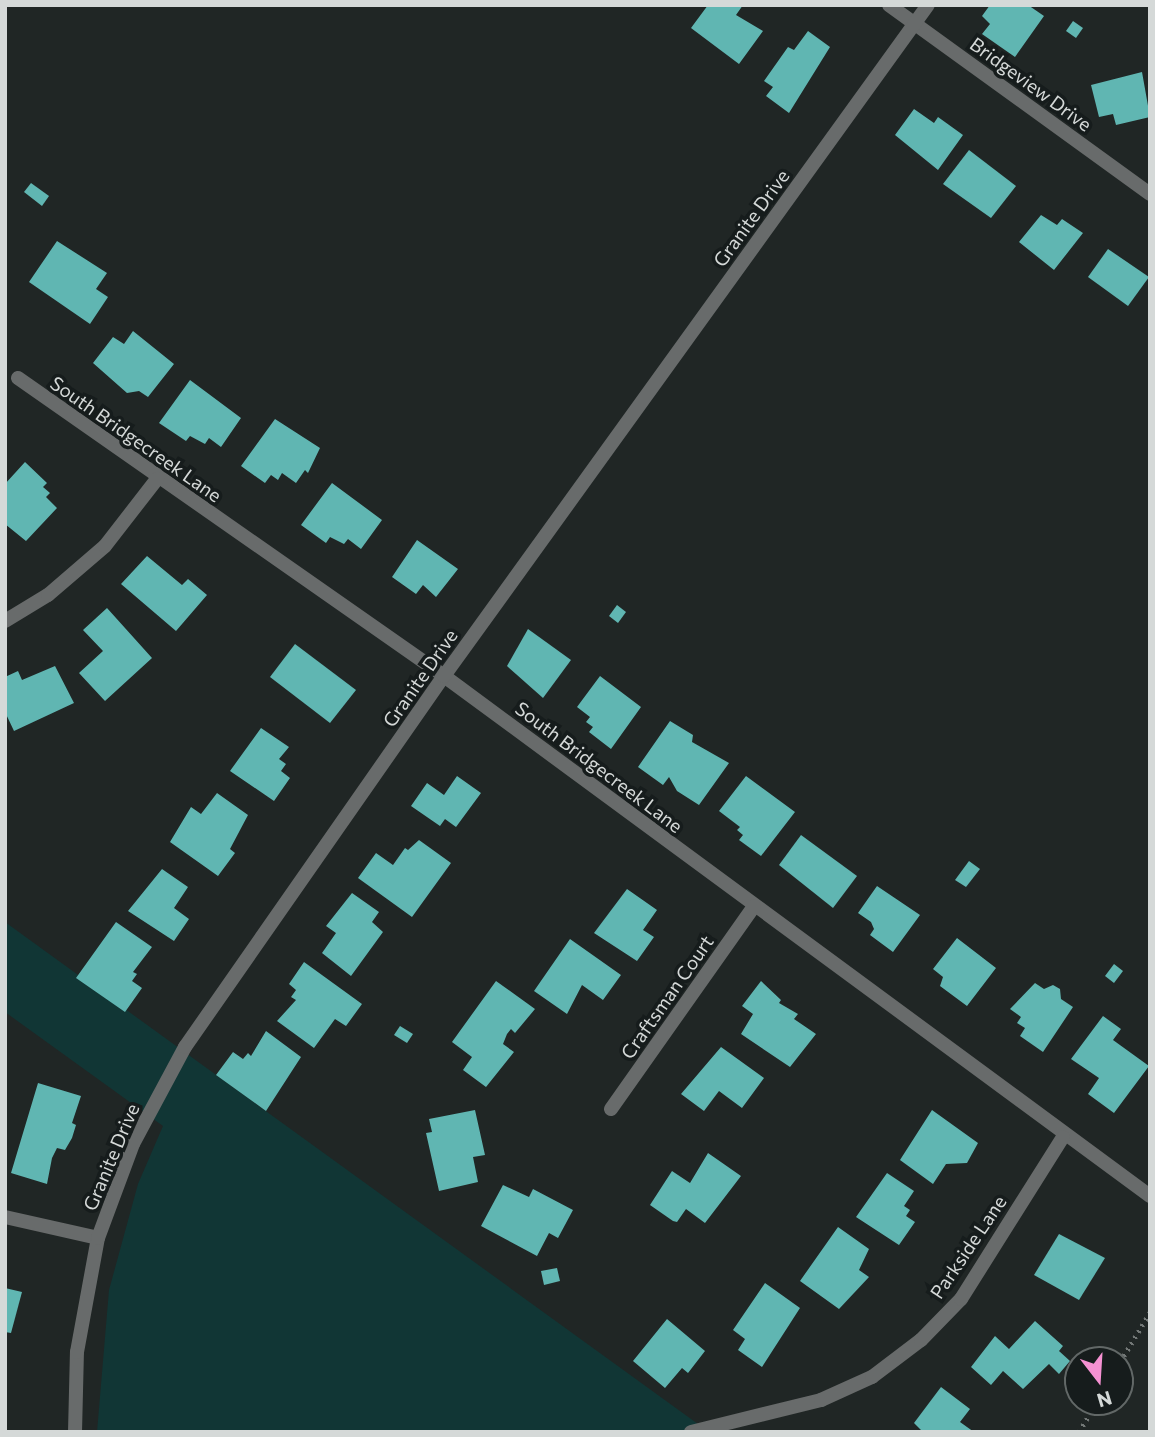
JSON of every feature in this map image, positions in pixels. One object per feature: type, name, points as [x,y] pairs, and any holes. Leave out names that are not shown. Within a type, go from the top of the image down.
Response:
[{"type":"street","name":"Bridgeview Drive","points":[[889,5],[1150,194]]},
{"type":"street","name":"Granite Drive","points":[[75,1432],[77,1352],[98,1238],[133,1144],[185,1047],[444,676],[928,5]]},
{"type":"street","name":"South Bridgecreek Lane","points":[[18,378],[157,479],[444,676],[1063,1136],[1150,1196]]},
{"type":"street","points":[[5,621],[48,595],[105,546],[157,479]]},
{"type":"street","name":"Craftsman Court","points":[[611,1109],[754,906]]},
{"type":"street","name":"Parkside Lane","points":[[691,1432],[821,1400],[872,1377],[921,1340],[961,1299],[1063,1136]]},
{"type":"street","points":[[5,1217],[98,1238]]},
{"type":"path","points":[[1130,1346],[1150,1312]]},
{"type":"path","points":[[1079,1432],[1088,1416]]},
{"type":"shaded area","points":[[5,922],[709,1432],[97,1432],[109,1290],[138,1184],[163,1126],[5,1012]]},
{"type":"building","points":[[708,5],[743,5],[736,15],[763,31],[739,64],[691,28]]},
{"type":"building","points":[[990,5],[1028,5],[1044,16],[1015,57],[982,34],[990,24],[982,16]]},
{"type":"building","points":[[1073,21],[1083,28],[1076,38],[1066,31]]},
{"type":"building","points":[[808,31],[830,47],[789,113],[766,96],[773,87],[764,81],[788,47],[794,50]]},
{"type":"building","points":[[1142,72],[1150,117],[1116,125],[1113,114],[1099,117],[1091,85]]},
{"type":"building","points":[[914,109],[934,123],[938,117],[963,135],[938,170],[895,135]]},
{"type":"building","points":[[969,150],[1016,186],[991,218],[943,184]]},
{"type":"building","points":[[31,183],[49,196],[42,206],[24,192]]},
{"type":"building","points":[[1041,215],[1057,225],[1062,219],[1083,233],[1054,270],[1019,242]]},
{"type":"building","points":[[57,241],[107,273],[96,289],[108,297],[90,324],[29,282]]},
{"type":"building","points":[[1108,249],[1149,277],[1128,306],[1088,277]]},
{"type":"building","points":[[133,331],[174,364],[148,397],[139,391],[127,393],[93,363],[113,337],[124,344]]},
{"type":"building","points":[[190,380],[241,418],[221,447],[209,438],[205,444],[190,436],[186,441],[159,423]]},
{"type":"building","points":[[275,419],[320,448],[308,473],[305,470],[296,483],[282,473],[278,480],[271,475],[265,483],[241,466]]},
{"type":"building","points":[[25,462],[47,483],[43,487],[50,493],[46,497],[57,508],[26,541],[5,524],[5,484]]},
{"type":"building","points":[[332,483],[382,520],[361,549],[348,539],[344,544],[330,537],[326,543],[301,525]]},
{"type":"building","points":[[417,540],[458,569],[436,597],[423,585],[416,594],[392,577]]},
{"type":"building","points":[[147,556],[182,585],[188,579],[207,595],[176,631],[121,584]]},
{"type":"building","points":[[617,605],[626,612],[618,623],[609,616]]},
{"type":"building","points":[[107,608],[152,658],[105,701],[79,673],[103,651],[83,630]]},
{"type":"building","points":[[528,629],[571,660],[543,698],[507,666]]},
{"type":"building","points":[[295,644],[356,690],[330,723],[270,677]]},
{"type":"building","points":[[55,666],[74,703],[14,731],[5,712],[5,677],[18,671],[22,680]]},
{"type":"building","points":[[600,676],[641,707],[611,749],[589,732],[593,727],[586,722],[590,717],[577,707]]},
{"type":"building","points":[[670,721],[693,735],[692,742],[729,763],[699,805],[677,791],[669,777],[663,785],[638,767]]},
{"type":"building","points":[[261,728],[289,747],[279,759],[286,764],[281,771],[290,778],[274,801],[230,771]]},
{"type":"building","points":[[457,776],[481,793],[456,827],[445,819],[440,826],[411,806],[427,783],[444,795]]},
{"type":"building","points":[[746,776],[795,812],[761,856],[739,840],[743,835],[737,830],[740,827],[719,811]]},
{"type":"building","points":[[217,793],[248,815],[230,849],[235,853],[218,876],[170,842],[191,807],[201,814]]},
{"type":"building","points":[[801,835],[857,876],[833,908],[779,865]]},
{"type":"building","points":[[419,840],[451,863],[412,917],[358,878],[376,853],[393,865],[405,848],[408,850]]},
{"type":"building","points":[[969,861],[980,869],[966,887],[955,880]]},
{"type":"building","points":[[162,869],[188,887],[174,908],[189,919],[174,941],[128,911]]},
{"type":"building","points":[[877,886],[920,915],[893,952],[870,935],[874,929],[871,922],[858,913]]},
{"type":"building","points":[[627,889],[657,910],[643,930],[654,937],[637,961],[594,933]]},
{"type":"building","points":[[352,893],[379,912],[372,922],[383,932],[351,976],[322,953],[336,933],[326,926]]},
{"type":"building","points":[[116,922],[152,947],[133,972],[137,974],[132,981],[142,988],[125,1012],[76,978]]},
{"type":"building","points":[[957,938],[996,968],[967,1006],[940,986],[943,977],[933,969]]},
{"type":"building","points":[[570,939],[621,975],[603,1000],[582,985],[567,1014],[534,991]]},
{"type":"building","points":[[304,962],[362,1004],[346,1026],[335,1019],[314,1048],[277,1021],[296,1000],[291,997],[296,990],[289,984]]},
{"type":"building","points":[[1114,964],[1123,971],[1114,983],[1105,976]]},
{"type":"building","points":[[496,981],[535,1009],[515,1033],[511,1029],[507,1034],[503,1044],[514,1052],[486,1087],[463,1070],[472,1057],[452,1042]]},
{"type":"building","points":[[761,981],[781,1000],[779,1003],[798,1014],[794,1019],[816,1034],[790,1067],[741,1034],[753,1014],[742,1006]]},
{"type":"building","points":[[1035,983],[1044,989],[1053,985],[1060,989],[1061,999],[1073,1007],[1043,1052],[1020,1036],[1025,1028],[1017,1023],[1021,1017],[1010,1009]]},
{"type":"building","points":[[1103,1016],[1121,1029],[1113,1040],[1149,1066],[1114,1113],[1088,1094],[1099,1078],[1071,1059]]},
{"type":"building","points":[[400,1026],[413,1034],[407,1043],[394,1035]]},
{"type":"building","points":[[266,1031],[301,1057],[266,1111],[216,1075],[233,1052],[243,1059],[248,1053],[251,1056]]},
{"type":"building","points":[[721,1047],[764,1078],[742,1108],[719,1091],[704,1111],[681,1094]]},
{"type":"building","points":[[38,1083],[81,1096],[72,1123],[76,1125],[72,1138],[65,1150],[57,1148],[52,1158],[47,1184],[11,1173]]},
{"type":"building","points":[[475,1110],[485,1155],[473,1157],[478,1182],[439,1191],[426,1133],[432,1132],[429,1119]]},
{"type":"building","points":[[932,1110],[978,1143],[967,1163],[946,1164],[933,1184],[900,1160]]},
{"type":"building","points":[[708,1153],[741,1176],[705,1223],[686,1209],[677,1222],[673,1221],[650,1205],[672,1171],[690,1183]]},
{"type":"building","points":[[887,1173],[914,1191],[904,1206],[910,1210],[906,1216],[915,1222],[899,1245],[856,1217]]},
{"type":"building","points":[[503,1185],[529,1197],[533,1189],[573,1210],[558,1238],[549,1233],[537,1256],[481,1226]]},
{"type":"building","points":[[838,1227],[869,1249],[859,1270],[869,1277],[839,1309],[800,1281]]},
{"type":"building","points":[[1059,1234],[1105,1258],[1079,1300],[1034,1275]]},
{"type":"building","points":[[557,1268],[560,1281],[544,1285],[541,1271]]},
{"type":"building","points":[[765,1283],[800,1308],[762,1367],[738,1350],[745,1339],[733,1330]]},
{"type":"building","points":[[5,1288],[22,1292],[11,1333],[5,1332]]},
{"type":"building","points":[[667,1319],[705,1351],[688,1373],[682,1368],[665,1388],[633,1361]]},
{"type":"building","points":[[1035,1321],[1063,1346],[1059,1351],[1064,1356],[1064,1368],[1059,1374],[1049,1364],[1023,1389],[1003,1371],[991,1385],[971,1367],[995,1336],[1009,1349]]},
{"type":"building","points":[[941,1387],[970,1409],[960,1422],[974,1432],[923,1432],[914,1423]]}]
